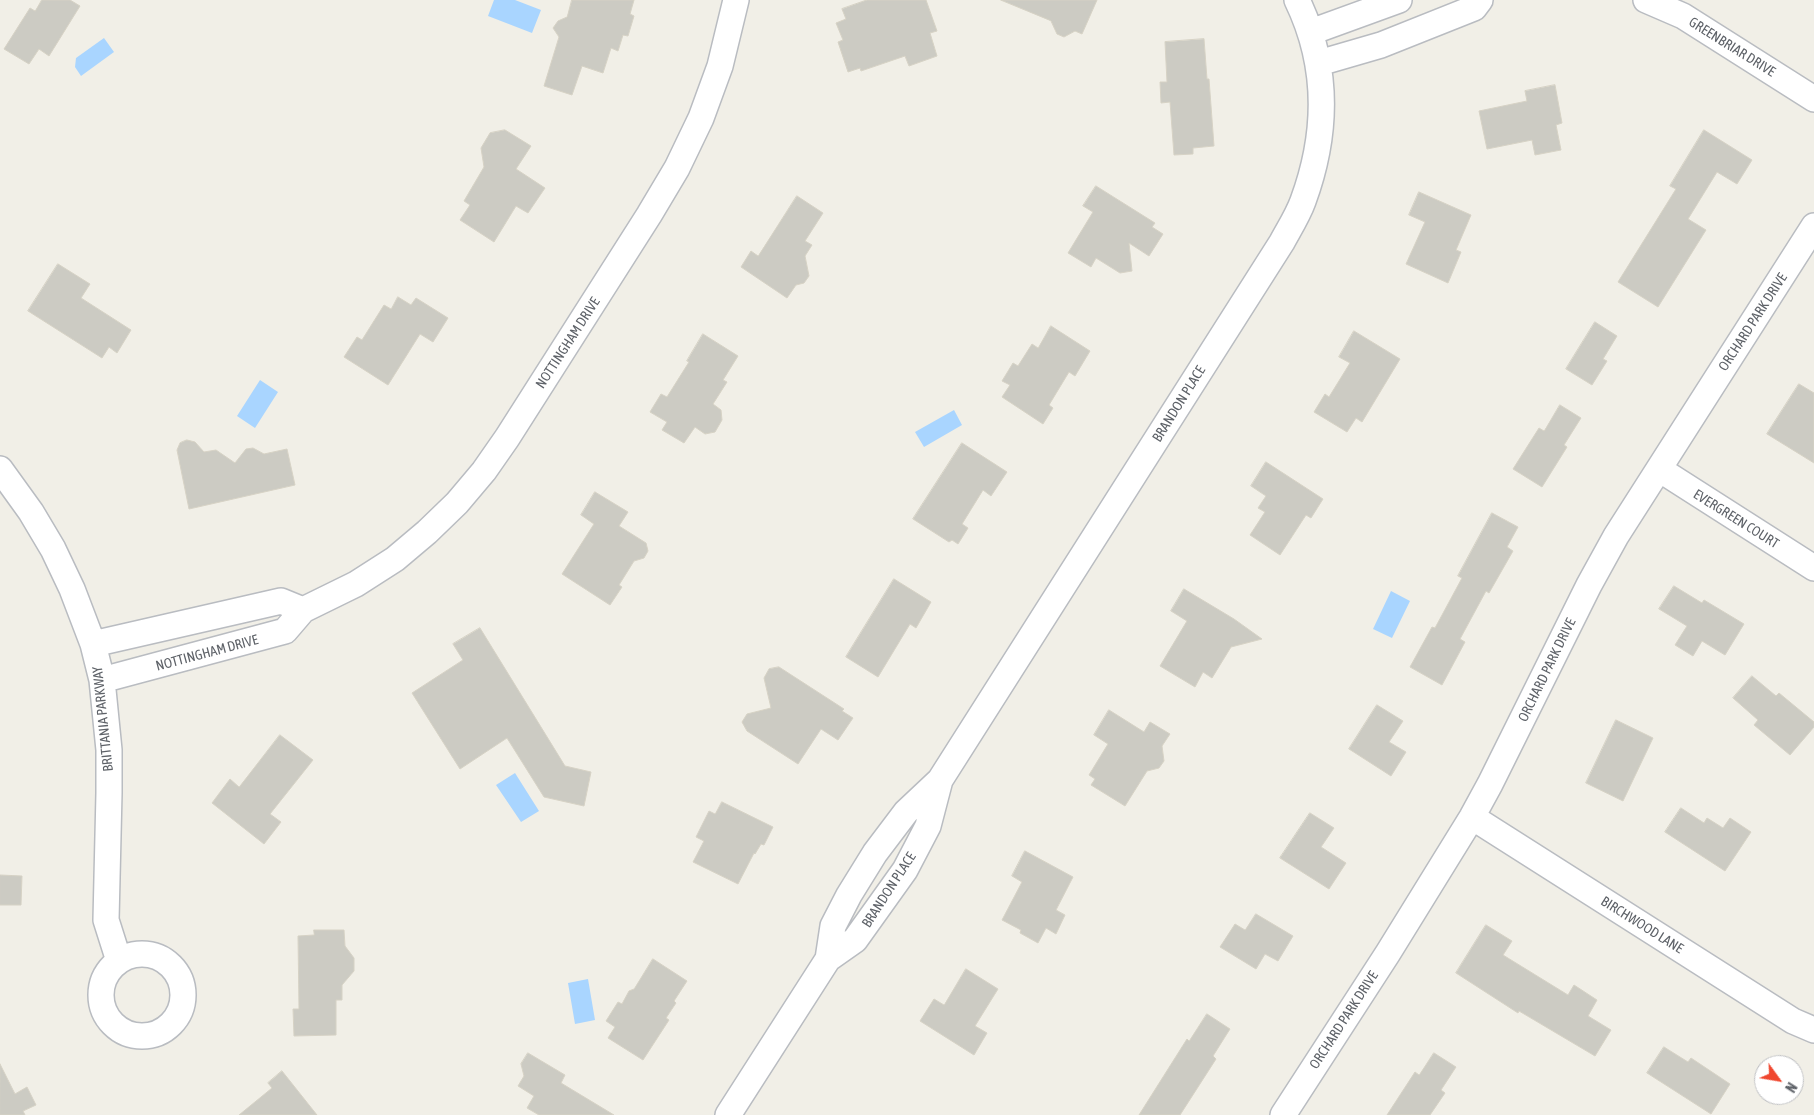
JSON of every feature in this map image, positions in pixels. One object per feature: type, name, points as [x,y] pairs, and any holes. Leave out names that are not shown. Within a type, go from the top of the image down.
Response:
[{"type":"street","name":"NOTTINGHAM DRIVE","points":[[102,680],[250,642],[285,631],[303,610],[356,584],[395,560],[457,503],[484,471],[507,438],[677,168],[701,118],[720,66],[736,0]]},
{"type":"street","name":"BRANDON PLACE","points":[[828,959],[833,926],[849,895],[875,853],[906,812],[940,780],[1282,242],[1302,203],[1316,161],[1321,117],[1319,63],[1311,32],[1297,0]]},
{"type":"street","points":[[1311,32],[1399,0]]},
{"type":"street","points":[[1319,63],[1381,45],[1474,8],[1480,0]]},
{"type":"street","name":"GREENBRIAR DRIVE","points":[[1646,0],[1683,16],[1814,99]]},
{"type":"street","name":"ORCHARD PARK DRIVE","points":[[1283,1115],[1388,953],[1472,817],[1589,585],[1616,536],[1814,226]]},
{"type":"street","name":"BRITTANIA PARKWAY","points":[[0,469],[32,512],[72,589],[93,644],[102,680],[109,750],[106,920],[119,961]]},
{"type":"street","name":"EVERGREEN COURT","points":[[1659,469],[1814,568]]},
{"type":"street","points":[[93,644],[281,601],[303,610]]},
{"type":"street","name":"BRANDON PLACE","points":[[728,1115],[828,959],[855,940],[905,870],[928,826],[940,780]]},
{"type":"street","name":"BIRCHWOOD LANE","points":[[1472,817],[1793,1021],[1814,1030]]},
{"type":"water","points":[[494,0],[515,0],[541,10],[532,33],[488,16]]},
{"type":"water","points":[[104,38],[114,52],[81,76],[75,67],[76,58]]},
{"type":"water","points":[[260,380],[278,392],[255,428],[237,416]]},
{"type":"water","points":[[954,410],[962,425],[924,447],[915,432]]},
{"type":"water","points":[[1391,591],[1410,601],[1392,638],[1373,629]]},
{"type":"water","points":[[515,773],[539,811],[521,822],[496,785]]},
{"type":"water","points":[[588,979],[595,1020],[575,1024],[568,983]]},
{"type":"building","points":[[42,0],[70,0],[80,6],[49,56],[39,49],[29,64],[4,49],[30,8],[35,11]]},
{"type":"building","points":[[572,0],[634,0],[630,14],[634,16],[628,36],[623,35],[618,51],[611,48],[603,73],[582,66],[572,95],[544,86],[559,37],[553,28],[558,21],[567,17]]},
{"type":"building","points":[[867,0],[926,0],[937,31],[930,33],[937,56],[909,66],[905,56],[861,71],[860,68],[848,72],[838,42],[843,40],[836,23],[846,19],[842,9]]},
{"type":"building","points":[[1001,0],[1097,0],[1082,34],[1075,31],[1064,37],[1057,34],[1051,21]]},
{"type":"building","points":[[1204,39],[1214,146],[1193,148],[1193,154],[1174,155],[1170,102],[1161,103],[1160,82],[1167,82],[1165,42]]},
{"type":"building","points":[[1555,85],[1562,123],[1556,125],[1561,150],[1535,155],[1532,140],[1487,149],[1479,111],[1527,101],[1525,91]]},
{"type":"building","points":[[505,130],[531,146],[516,169],[545,188],[528,213],[516,206],[494,242],[460,220],[470,205],[464,201],[484,167],[481,148],[490,133]]},
{"type":"building","points":[[1704,130],[1752,160],[1737,184],[1717,172],[1688,219],[1706,230],[1658,307],[1618,282],[1676,189],[1670,186]]},
{"type":"building","points":[[1096,186],[1155,223],[1152,227],[1163,234],[1149,256],[1129,243],[1132,271],[1120,273],[1096,258],[1091,267],[1068,253],[1093,212],[1083,206]]},
{"type":"building","points":[[1419,192],[1471,215],[1456,250],[1461,252],[1448,283],[1406,264],[1425,222],[1409,215]]},
{"type":"building","points":[[797,196],[823,213],[805,241],[812,245],[805,256],[809,276],[804,283],[796,285],[787,298],[741,267],[751,251],[758,256]]},
{"type":"building","points":[[58,264],[90,284],[81,298],[131,330],[117,353],[109,347],[102,358],[28,311]]},
{"type":"building","points":[[398,297],[411,305],[416,298],[448,318],[433,342],[420,334],[388,385],[344,357],[357,337],[362,340],[384,305],[391,309]]},
{"type":"building","points":[[1595,322],[1617,336],[1603,359],[1607,361],[1592,385],[1566,369]]},
{"type":"building","points":[[1051,326],[1090,351],[1075,376],[1069,372],[1049,405],[1053,408],[1043,424],[1002,397],[1010,385],[1002,381],[1013,363],[1018,366],[1032,344],[1038,348]]},
{"type":"building","points":[[1354,331],[1400,359],[1362,422],[1356,418],[1347,432],[1314,412],[1325,394],[1329,397],[1350,363],[1339,357]]},
{"type":"building","points":[[703,334],[738,356],[723,380],[727,382],[713,404],[721,410],[722,420],[715,432],[705,434],[695,427],[684,443],[662,430],[667,422],[650,412],[661,394],[667,397],[689,362],[687,361]]},
{"type":"building","points":[[1799,384],[1814,393],[1814,463],[1767,434]]},
{"type":"building","points":[[1560,405],[1581,418],[1564,445],[1567,447],[1542,487],[1513,469],[1539,428],[1544,431]]},
{"type":"building","points":[[187,440],[195,442],[204,452],[216,450],[235,463],[246,449],[253,448],[264,454],[287,449],[295,485],[189,509],[177,450],[180,443]]},
{"type":"building","points":[[962,443],[1007,472],[991,496],[983,490],[962,524],[968,528],[958,544],[952,540],[949,542],[913,519]]},
{"type":"building","points":[[1266,462],[1323,499],[1311,518],[1306,515],[1280,555],[1250,535],[1265,512],[1258,508],[1266,496],[1251,486]]},
{"type":"building","points":[[595,492],[628,512],[619,526],[646,543],[648,551],[644,558],[634,561],[619,585],[622,587],[610,605],[562,574],[594,524],[581,515]]},
{"type":"building","points":[[1492,513],[1518,527],[1507,547],[1513,551],[1489,593],[1486,591],[1460,639],[1465,642],[1442,685],[1410,667],[1432,627],[1435,628],[1462,578],[1458,576]]},
{"type":"building","points":[[894,579],[931,602],[916,628],[910,624],[878,677],[846,657]]},
{"type":"building","points":[[1674,586],[1702,603],[1704,600],[1744,624],[1725,655],[1702,641],[1693,656],[1675,645],[1687,626],[1659,609]]},
{"type":"building","points":[[1184,589],[1234,619],[1262,639],[1231,647],[1212,678],[1203,672],[1195,687],[1160,666],[1187,621],[1171,611]]},
{"type":"building","points":[[480,628],[565,766],[591,772],[584,806],[544,797],[507,738],[460,769],[412,693],[463,660],[453,644]]},
{"type":"building","points":[[779,667],[844,709],[842,711],[853,718],[838,740],[821,729],[798,764],[747,731],[742,722],[747,714],[771,708],[764,678],[769,669]]},
{"type":"building","points":[[1752,676],[1776,696],[1779,693],[1814,722],[1814,727],[1790,755],[1754,725],[1758,720],[1733,698]]},
{"type":"building","points":[[1377,705],[1403,721],[1389,742],[1406,752],[1391,776],[1349,749]]},
{"type":"building","points":[[1109,710],[1144,732],[1150,722],[1170,734],[1162,746],[1164,761],[1159,768],[1147,771],[1125,806],[1091,785],[1095,779],[1089,775],[1108,744],[1094,735]]},
{"type":"building","points":[[1616,720],[1653,738],[1623,801],[1586,783]]},
{"type":"building","points":[[280,735],[313,760],[270,814],[281,822],[264,844],[212,803],[230,779],[239,787]]},
{"type":"building","points":[[722,802],[773,827],[764,845],[761,844],[754,853],[738,884],[693,862],[704,841],[696,837],[709,811],[715,814]]},
{"type":"building","points":[[1681,808],[1704,823],[1707,818],[1723,828],[1730,818],[1751,832],[1725,871],[1665,832]]},
{"type":"building","points":[[1310,813],[1334,828],[1321,847],[1346,863],[1329,889],[1280,858]]},
{"type":"building","points":[[1025,851],[1073,877],[1056,910],[1065,915],[1056,934],[1046,928],[1038,943],[1020,933],[1021,930],[1002,920],[1022,882],[1012,876]]},
{"type":"building","points":[[0,875],[22,876],[21,905],[0,905]]},
{"type":"building","points":[[1256,914],[1293,936],[1278,961],[1265,954],[1256,969],[1220,947],[1235,924],[1245,930]]},
{"type":"building","points":[[1486,925],[1512,941],[1503,955],[1568,995],[1574,985],[1597,1000],[1588,1016],[1611,1030],[1595,1056],[1519,1011],[1518,1013],[1456,973]]},
{"type":"building","points":[[314,930],[344,930],[345,946],[354,958],[354,971],[342,985],[342,1000],[336,1000],[336,1035],[294,1036],[293,1009],[299,1009],[298,936],[314,935]]},
{"type":"building","points":[[653,959],[687,981],[666,1018],[669,1020],[643,1060],[608,1038],[615,1027],[606,1021],[618,1002],[622,1004],[629,991],[634,989]]},
{"type":"building","points":[[966,969],[998,989],[975,1026],[987,1033],[974,1055],[920,1021],[934,999],[944,1005]]},
{"type":"building","points":[[1207,1014],[1230,1029],[1213,1056],[1216,1059],[1180,1115],[1139,1115],[1187,1039],[1189,1041]]},
{"type":"building","points":[[1664,1047],[1688,1062],[1691,1058],[1730,1084],[1711,1114],[1647,1073]]},
{"type":"building","points":[[528,1053],[565,1075],[561,1083],[614,1115],[539,1115],[527,1108],[534,1096],[518,1086],[524,1076],[521,1064]]},
{"type":"building","points":[[1434,1053],[1456,1067],[1441,1090],[1445,1093],[1430,1115],[1387,1115],[1415,1072],[1419,1075]]},
{"type":"building","points":[[0,1064],[15,1094],[27,1087],[36,1105],[23,1111],[25,1115],[0,1115]]},
{"type":"building","points":[[282,1071],[317,1115],[239,1115],[272,1088],[268,1083]]}]
